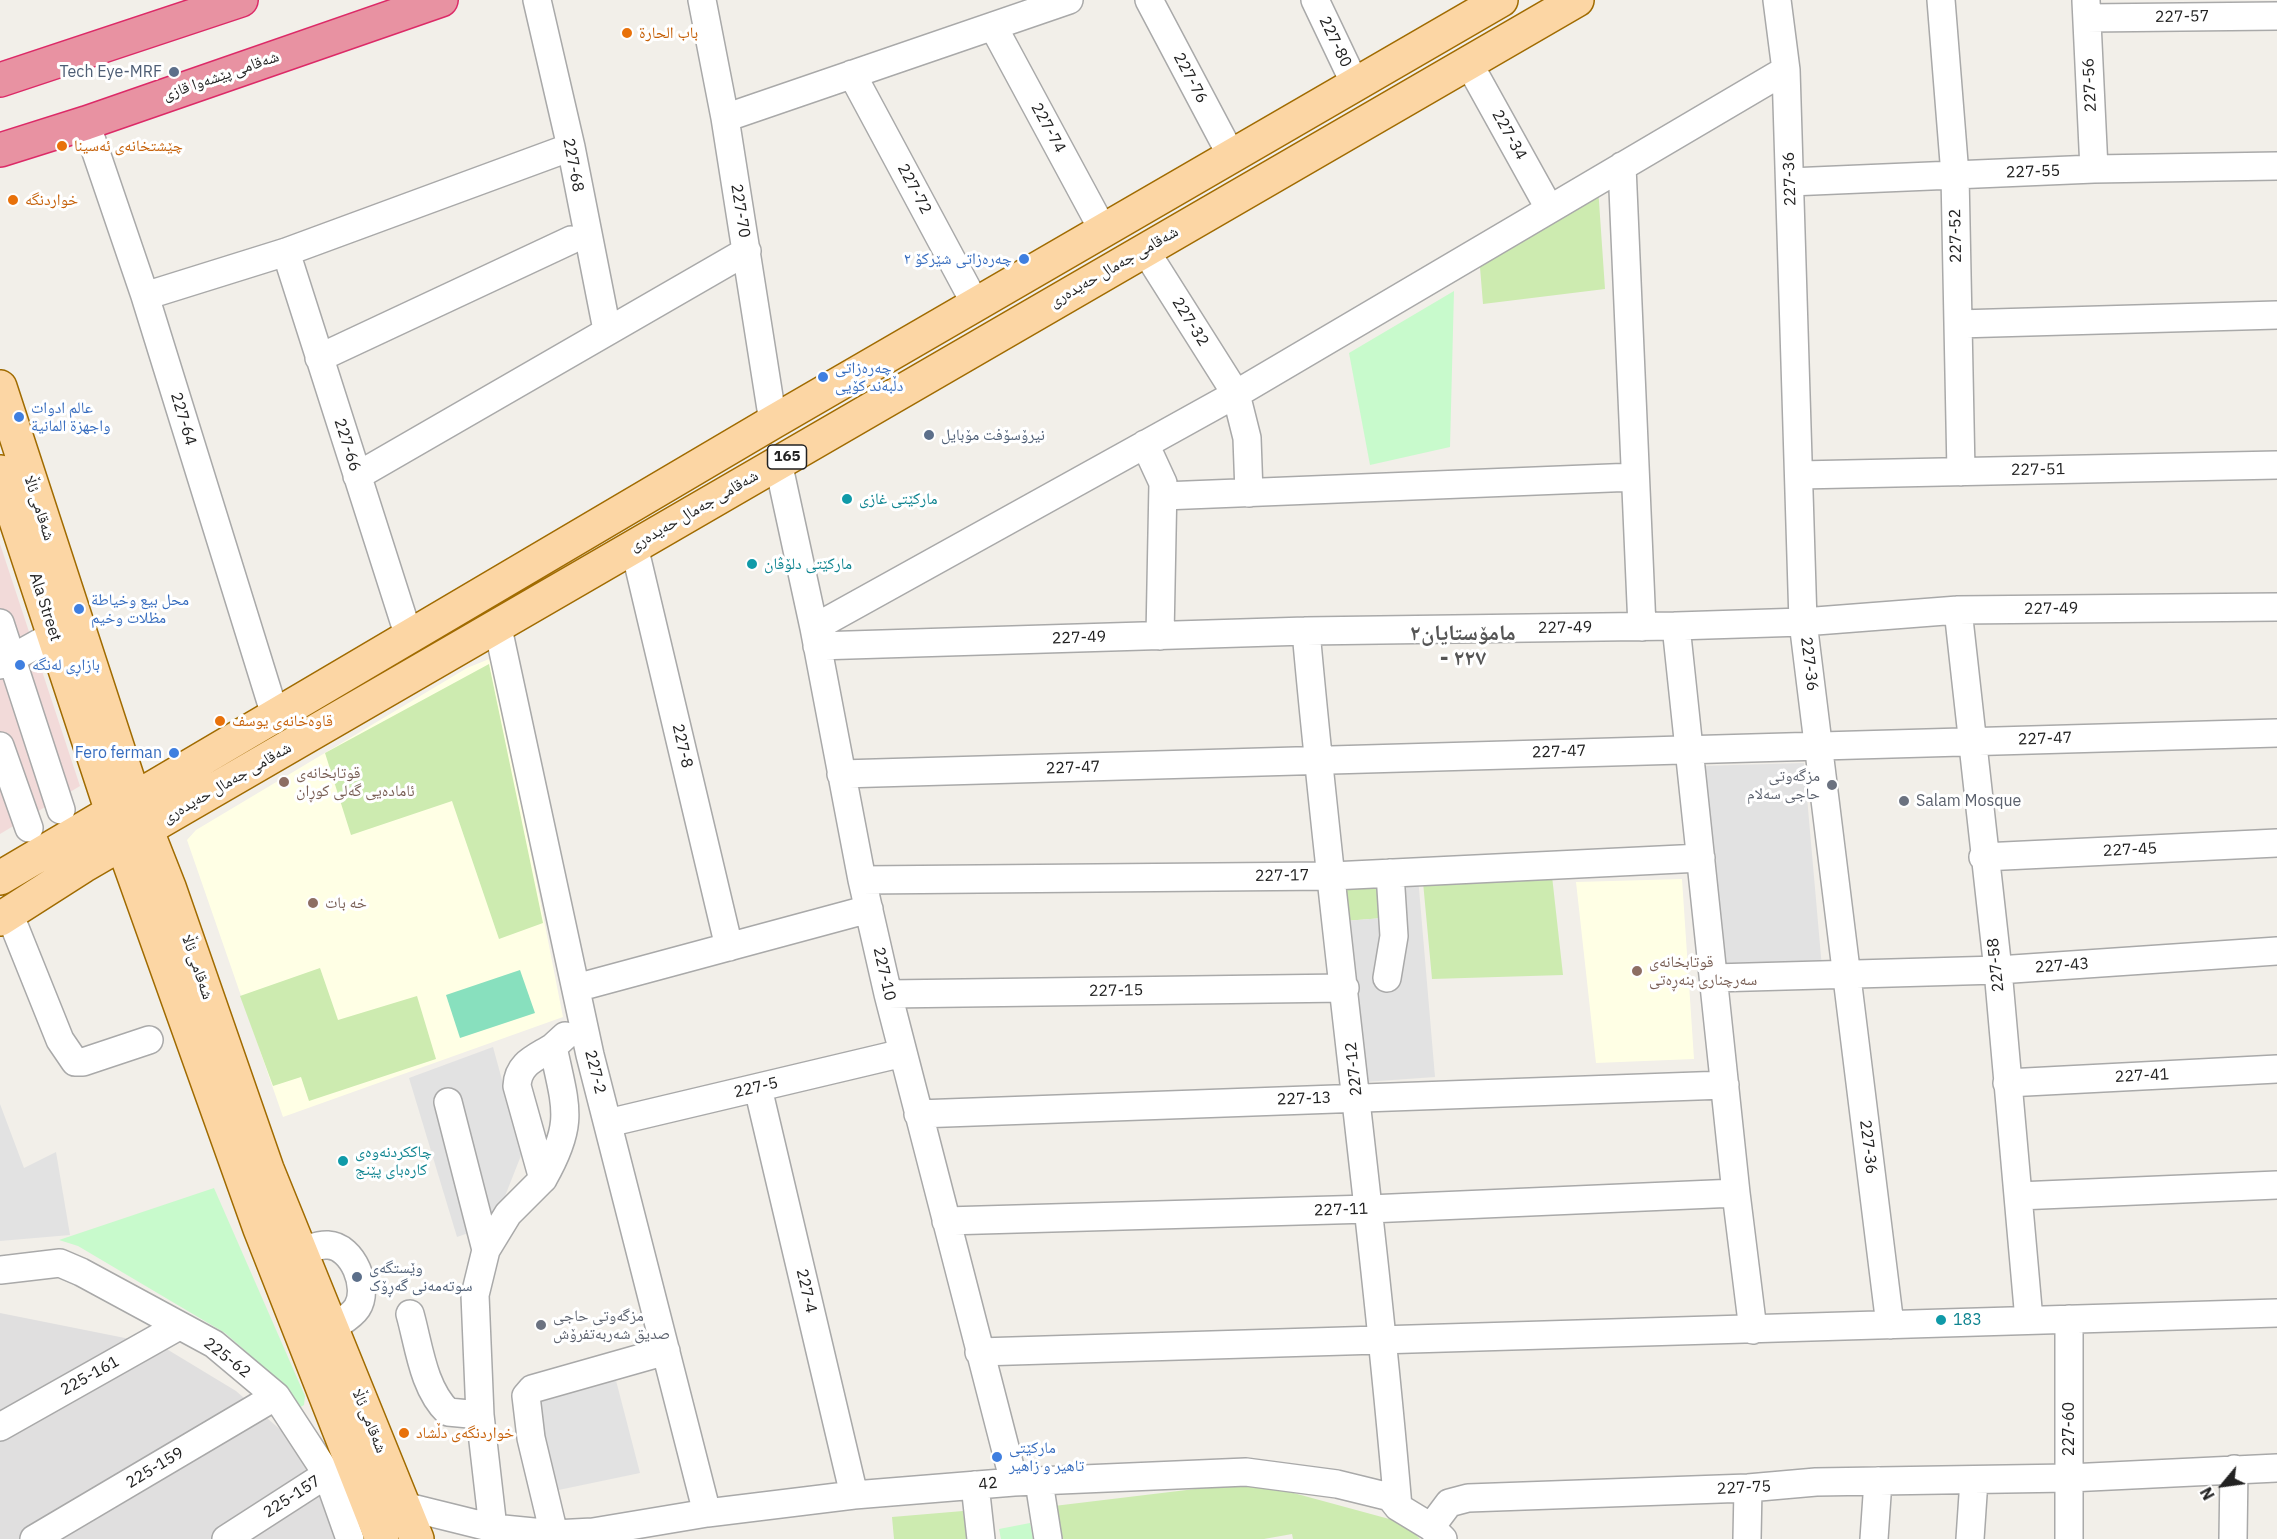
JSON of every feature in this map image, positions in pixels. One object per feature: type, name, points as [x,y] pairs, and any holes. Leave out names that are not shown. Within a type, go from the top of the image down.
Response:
[{"type":"highway","points":[[0,80],[212,5],[241,0]]},
{"type":"highway","name":"شەقامی پێشەوا قازی","points":[[0,150],[86,123],[441,0]]},
{"type":"main road","name":"شەقامی جەمال حەیدەری","points":[[0,878],[773,422],[1501,0]]},
{"type":"main road","name":"شەقامی جەمال حەیدەری","points":[[5,916],[83,866],[498,628],[778,462],[1577,0]]},
{"type":"main road","points":[[1038,268],[1056,301]]},
{"type":"main road","name":"شه‌قامی ئاڵا","points":[[0,387],[123,804]]},
{"type":"main road","name":"Ala Street","points":[[0,472],[135,837]]},
{"type":"main road","name":"شه‌قامی ئاڵا","points":[[135,837],[417,1539]]},
{"type":"main road","name":"شه‌قامی ئاڵا","points":[[135,837],[260,1229],[382,1539]]},
{"type":"street","name":"227-68","points":[[537,0],[571,147],[607,330]]},
{"type":"street","name":"227-70","points":[[702,0],[725,118],[773,422]]},
{"type":"street","points":[[725,118],[1069,0]]},
{"type":"street","name":"227-76","points":[[1149,0],[1231,155]]},
{"type":"street","name":"227-80","points":[[1316,0],[1356,84]]},
{"type":"street","name":"227-36","points":[[1777,0],[1786,70],[1803,622],[1890,1325]]},
{"type":"street","name":"227-52","points":[[1941,0],[1954,175],[1961,472]]},
{"type":"street","name":"227-57","points":[[2086,9],[2239,8],[2277,16]]},
{"type":"street","name":"227-56","points":[[2086,9],[2094,169]]},
{"type":"street","name":"227-74","points":[[993,26],[1103,230]]},
{"type":"street","name":"227-34","points":[[1468,62],[1549,208]]},
{"type":"street","points":[[816,637],[1145,444],[1236,394],[1786,70]]},
{"type":"street","name":"227-72","points":[[852,74],[976,305]]},
{"type":"street","name":"227-64","points":[[86,123],[145,296],[275,715]]},
{"type":"street","points":[[145,296],[285,252],[571,147]]},
{"type":"street","points":[[1622,166],[1642,627]]},
{"type":"street","name":"227-55","points":[[1790,182],[2094,169],[2277,166]]},
{"type":"street","points":[[319,358],[571,240]]},
{"type":"street","name":"227-32","points":[[1145,250],[1236,394],[1247,438],[1249,493]]},
{"type":"street","points":[[357,476],[747,251]]},
{"type":"street","name":"227-66","points":[[285,252],[409,637]]},
{"type":"street","points":[[1958,324],[2277,315]]},
{"type":"street","points":[[1145,444],[1162,483],[1160,636]]},
{"type":"street","name":"227-10","points":[[778,462],[816,637],[862,880],[918,1114],[980,1352],[1048,1539]]},
{"type":"street","name":"227-51","points":[[1799,475],[2277,465]]},
{"type":"street","points":[[1163,496],[1635,477]]},
{"type":"street","name":"227-8","points":[[634,546],[729,947]]},
{"type":"street","name":"227-49","points":[[816,637],[1160,636],[1306,631],[1642,627],[1803,622],[1958,610],[2277,606]]},
{"type":"street","name":"227-58","points":[[1958,610],[1983,857],[1998,970],[2029,1320]]},
{"type":"street","points":[[0,623],[6,662],[61,810]]},
{"type":"street","points":[[1676,626],[1736,1194],[1753,1330]]},
{"type":"street","name":"227-2","points":[[498,628],[582,1018],[707,1513]]},
{"type":"street","name":"227-12","points":[[1306,631],[1318,760],[1384,1339],[1398,1507]]},
{"type":"street","points":[[6,662],[41,642]]},
{"type":"street","name":"227-47","points":[[841,774],[1688,748],[2277,733]]},
{"type":"street","points":[[0,746],[29,828]]},
{"type":"street","name":"227-45","points":[[1983,857],[2277,843]]},
{"type":"street","name":"227-17","points":[[862,880],[1332,876],[1701,858]]},
{"type":"street","points":[[1387,978],[1394,936],[1390,873]]},
{"type":"street","points":[[576,988],[869,909]]},
{"type":"street","points":[[5,916],[60,1040],[75,1062],[82,1062],[149,1040]]},
{"type":"street","name":"227-43","points":[[1714,978],[1847,972],[1998,970],[2277,951]]},
{"type":"street","name":"227-15","points":[[888,993],[1345,988]]},
{"type":"street","points":[[543,1179],[517,1086],[518,1075],[522,1066],[553,1047],[582,1018]]},
{"type":"street","points":[[493,1528],[480,1414],[475,1294],[486,1250],[508,1214],[543,1179],[558,1154],[566,1121],[553,1047]]},
{"type":"street","name":"227-5","points":[[608,1123],[903,1053]]},
{"type":"street","name":"227-41","points":[[2007,1083],[2277,1069]]},
{"type":"street","name":"227-13","points":[[918,1114],[1725,1085]]},
{"type":"street","name":"227-4","points":[[758,1088],[854,1495]]},
{"type":"street","points":[[448,1102],[486,1250]]},
{"type":"street","points":[[2018,1196],[2277,1185]]},
{"type":"street","name":"227-11","points":[[946,1221],[1369,1209],[1736,1194]]},
{"type":"street","points":[[300,1251],[329,1245],[342,1250],[352,1262],[359,1277],[362,1294],[358,1306],[352,1314],[332,1328]]},
{"type":"street","name":"225-62","points":[[30,1267],[60,1263],[81,1272],[214,1344],[276,1396],[327,1474],[350,1539]]},
{"type":"street","points":[[0,1269],[30,1267]]},
{"type":"street","points":[[0,1281],[30,1267]]},
{"type":"street","points":[[980,1352],[2277,1313]]},
{"type":"street","points":[[410,1314],[437,1401],[448,1412],[480,1414]]},
{"type":"street","name":"227-60","points":[[2069,1319],[2069,1539]]},
{"type":"street","name":"225-161","points":[[0,1427],[179,1326]]},
{"type":"street","points":[[549,1537],[531,1438],[526,1396],[532,1389],[666,1351]]},
{"type":"street","name":"225-159","points":[[34,1539],[276,1396]]},
{"type":"street","name":"227-75","points":[[1437,1533],[1449,1503],[1467,1498],[1748,1488],[1816,1482],[2069,1478],[2277,1468]]},
{"type":"street","points":[[2233,1539],[2234,1469]]},
{"type":"street","name":"42","points":[[404,1506],[493,1528],[549,1537],[707,1513],[854,1495],[975,1485],[1245,1472],[1337,1484],[1390,1497],[1398,1507],[1437,1533]]},
{"type":"street","name":"225-157","points":[[226,1539],[327,1474]]},
{"type":"street","points":[[1970,1539],[1974,1480]]},
{"type":"street","points":[[1874,1539],[1878,1481]]},
{"type":"street","points":[[975,1485],[981,1539]]},
{"type":"street","points":[[1747,1539],[1748,1488]]},
{"type":"shaded area","name":"بازاڕی لەنگە","points":[[0,544],[80,786],[0,834]]},
{"type":"shaded area","points":[[489,659],[494,665],[563,1017],[283,1117],[187,840],[196,830],[467,668]]},
{"type":"shaded area","points":[[1804,763],[1822,968],[1724,975],[1700,766]]},
{"type":"shaded area","points":[[1377,877],[1418,877],[1435,1077],[1365,1082],[1345,921],[1383,918]]},
{"type":"shaded area","name":"قوتابخانەی سەرچناری بنەڕەتی","points":[[1682,879],[1694,1059],[1596,1063],[1576,882]]},
{"type":"shaded area","points":[[493,1047],[522,1153],[494,1224],[457,1237],[409,1078]]},
{"type":"shaded area","points":[[0,1104],[24,1168],[56,1152],[70,1235],[0,1241]]},
{"type":"shaded area","points":[[0,1313],[160,1345],[236,1391],[283,1432],[361,1539],[0,1539]]},
{"type":"shaded area","points":[[612,1365],[640,1473],[549,1492],[526,1396]]},
{"type":"green space","points":[[1598,187],[1605,289],[1483,304],[1479,255]]},
{"type":"green space","points":[[1454,291],[1450,447],[1370,465],[1349,353]]},
{"type":"green space","points":[[489,664],[543,923],[499,939],[452,801],[351,835],[325,753]]},
{"type":"green space","points":[[1552,876],[1563,975],[1432,979],[1423,882]]},
{"type":"green space","points":[[1377,877],[1383,918],[1345,921],[1341,882]]},
{"type":"green space","points":[[320,968],[338,1020],[417,996],[436,1059],[309,1101],[301,1077],[273,1086],[240,996]]},
{"type":"green space","points":[[520,970],[535,1013],[460,1038],[446,995]]},
{"type":"green space","points":[[214,1188],[305,1396],[304,1405],[297,1409],[249,1354],[225,1333],[78,1246],[59,1240]]},
{"type":"green space","points":[[1253,1482],[1404,1523],[1420,1539],[1293,1539],[1292,1534],[1264,1539],[1060,1539],[1054,1506]]},
{"type":"green space","points":[[963,1511],[967,1539],[894,1539],[892,1517]]},
{"type":"green space","points":[[1030,1523],[1033,1539],[1001,1539],[999,1529]]},
{"type":"place","name":"باب الحارة","points":[[627,33]]},
{"type":"place","name":"Tech Eye-MRF","points":[[174,72]]},
{"type":"place","name":"چێشتخانەی ئەسینا","points":[[62,146]]},
{"type":"place","name":"خواردنگە","points":[[13,200]]},
{"type":"place","name":"چەرەزاتی شێرکۆ ٢","points":[[1024,259]]},
{"type":"place","name":"چەرەزاتی دڵبەند کۆیی","points":[[823,377]]},
{"type":"place","name":"عالم ادوات واجهزة المانية","points":[[19,417]]},
{"type":"place","name":"نیرۆسۆفت مۆبایل","points":[[929,435]]},
{"type":"place","name":"ماركێتی غازی","points":[[847,499]]},
{"type":"place","name":"ماركێتی دلۆڤان","points":[[752,564]]},
{"type":"place","name":"محل بيع وخياطة مظلات وخيم","points":[[79,609]]},
{"type":"place","name":"بازاڕی لەنگە","points":[[20,665]]},
{"type":"place","name":"قاوەخانەی یوسف","points":[[220,721]]},
{"type":"place","name":"Fero ferman","points":[[174,753]]},
{"type":"place","name":"قوتابخانەی ئامادەیی گەلی کوڕان","points":[[284,782]]},
{"type":"place","name":"مزگەوتی حاجی سەلام","points":[[1832,785]]},
{"type":"place","name":"Salam Mosque","points":[[1904,801]]},
{"type":"place","name":"خه بات","points":[[313,903]]},
{"type":"place","name":"قوتابخانەی سەرچناری بنەڕەتی","points":[[1637,971]]},
{"type":"place","name":"چاككردنەوەی كارەبای پێنج","points":[[343,1161]]},
{"type":"place","name":"وێستگەی سوتەمەنی گەڕۆک","points":[[357,1277]]},
{"type":"place","name":"183","points":[[1941,1320]]},
{"type":"place","name":"مزگەوتی حاجی صدیق شەربەتفرۆش","points":[[541,1325]]},
{"type":"place","name":"خواردنگەی دڵشاد","points":[[404,1433]]},
{"type":"place","name":"ماركێتی تاهیر و زاهیر","points":[[997,1457]]},
{"type":"district","name":"مامۆستایان٢ - ٢٢٧","points":[[1463,646]]}]
